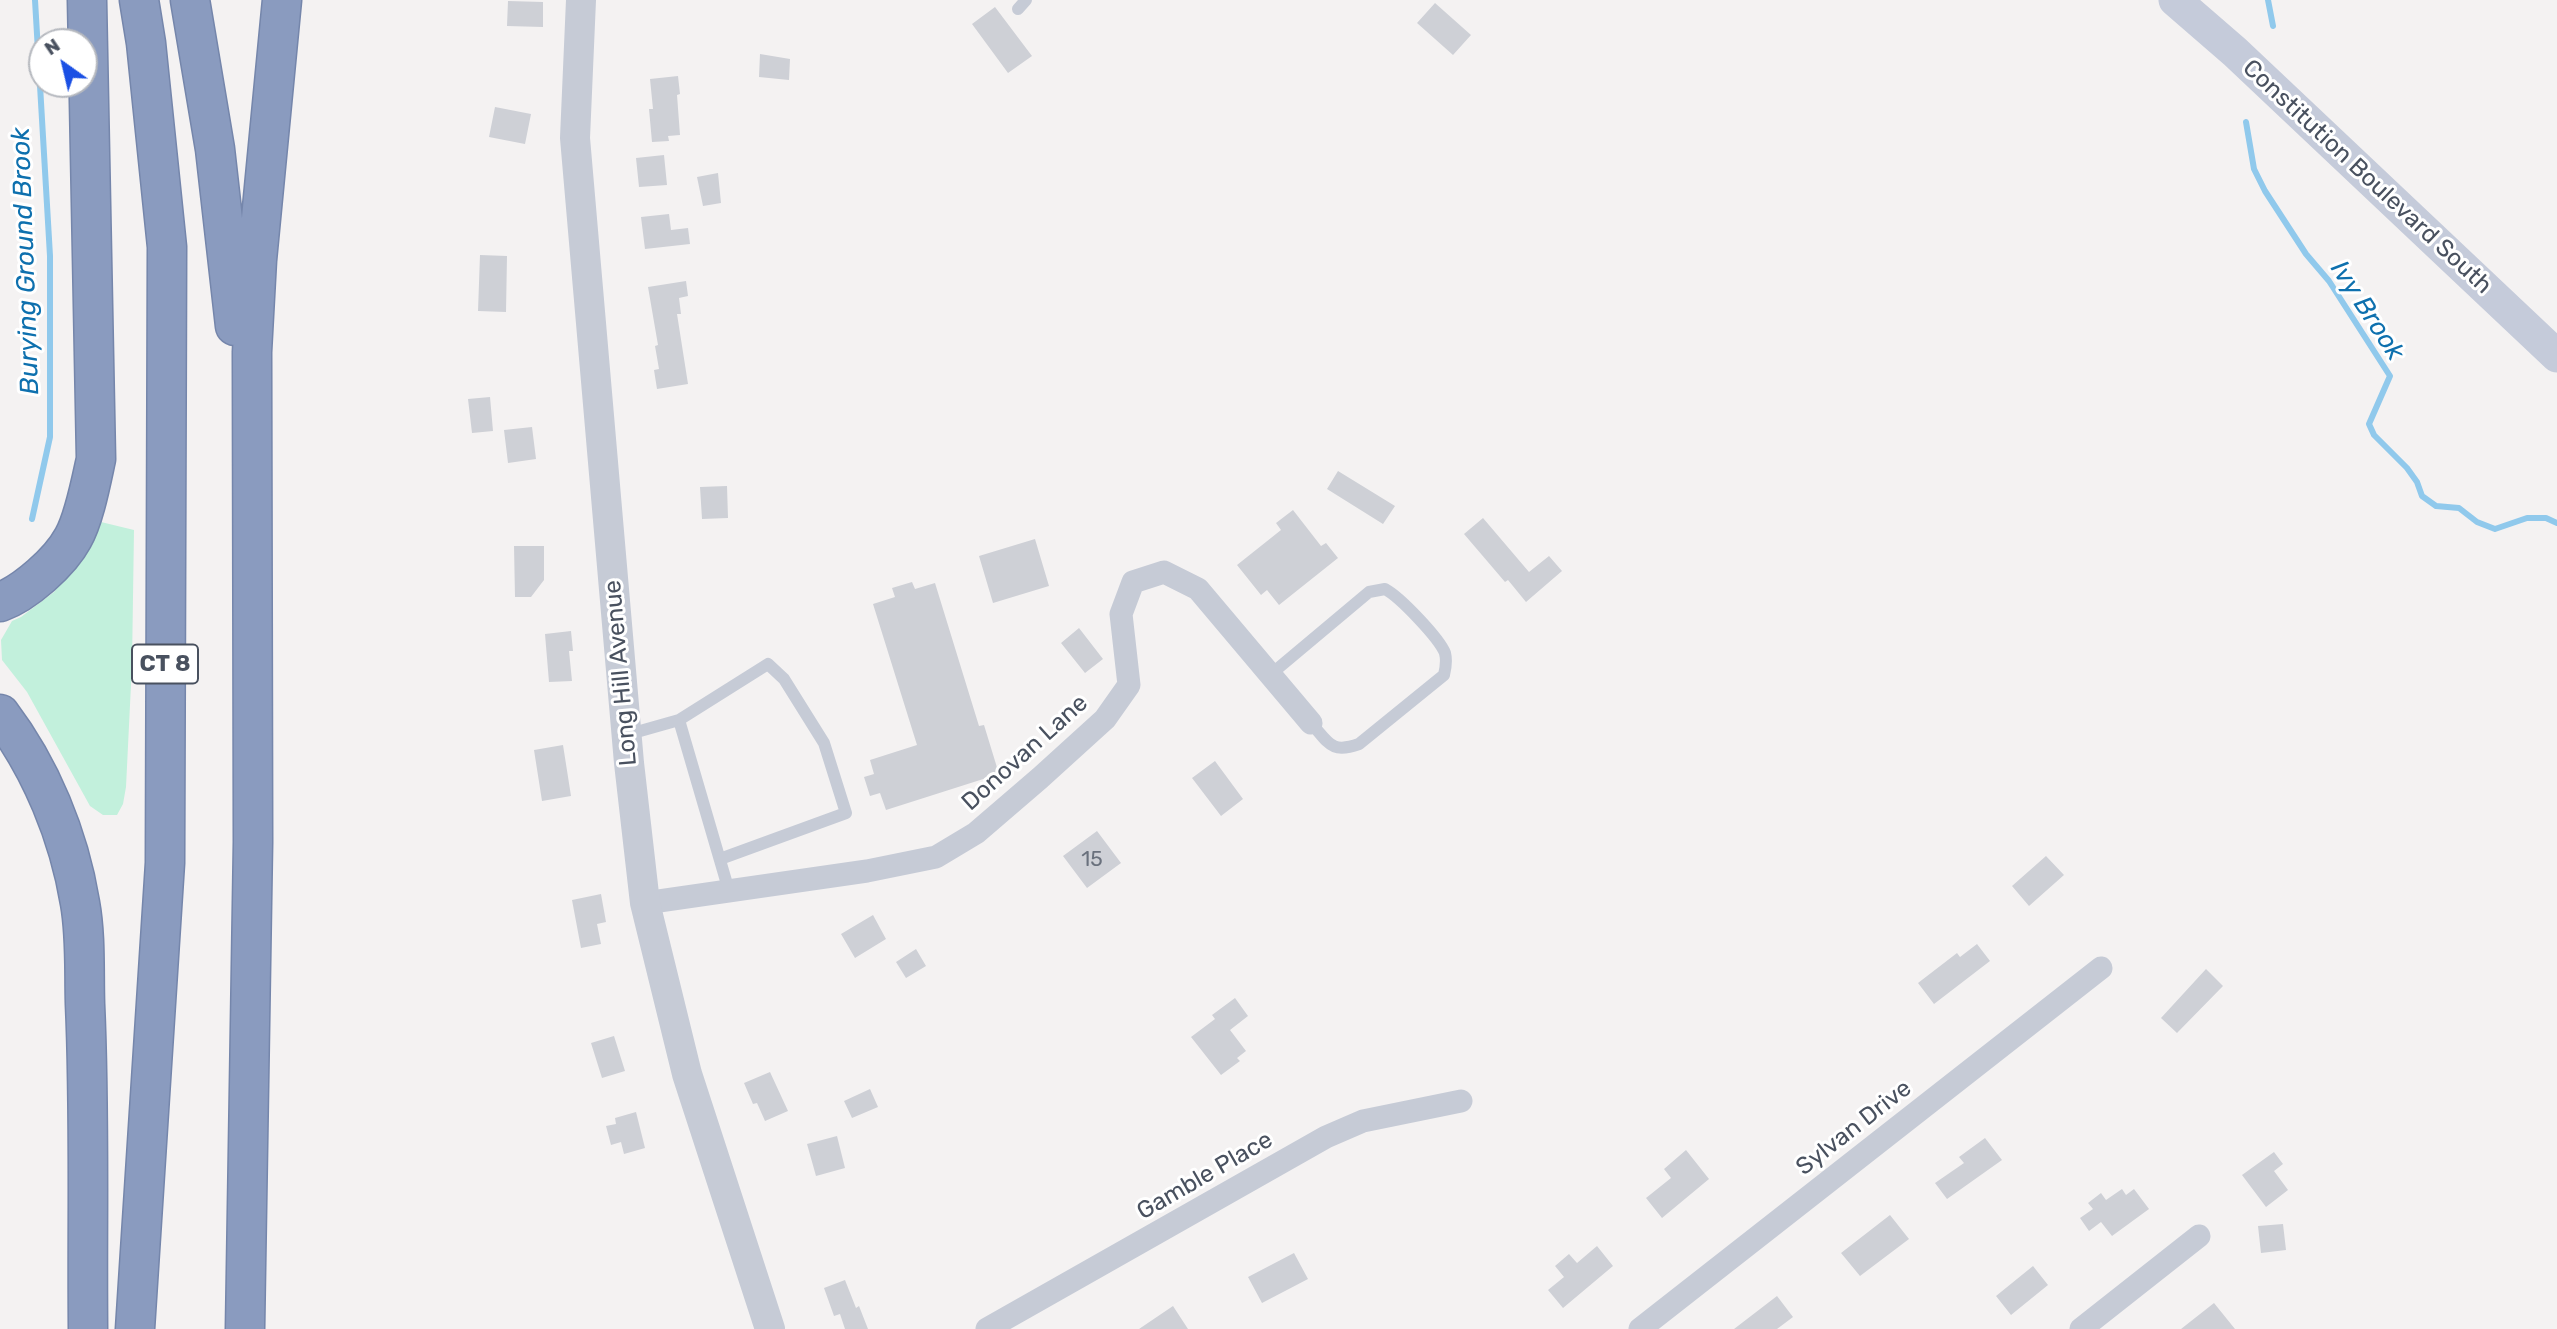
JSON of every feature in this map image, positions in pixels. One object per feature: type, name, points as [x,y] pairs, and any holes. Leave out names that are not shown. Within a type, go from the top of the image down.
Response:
[{"type":"highway","points":[[0,602],[14,597],[46,572],[74,538],[89,492],[96,459],[88,0]]},
{"type":"highway","name":"CT 8","points":[[135,1329],[165,863],[167,247],[146,43],[139,0]]},
{"type":"highway","points":[[190,0],[215,149],[238,351],[253,538]]},
{"type":"highway","points":[[245,1329],[253,842],[252,339],[282,0]]},
{"type":"highway","points":[[0,714],[18,738],[49,796],[67,850],[80,904],[86,1034],[88,1329]]},
{"type":"main road","name":"Constitution Boulevard South","points":[[2175,0],[2245,61],[2557,356]]},
{"type":"street","name":"Long Hill Avenue","points":[[581,0],[575,138],[626,735],[645,903],[687,1074],[770,1329]]},
{"type":"street","name":"Donovan Lane","points":[[645,903],[867,872],[936,857],[976,833],[1105,719],[1129,685],[1121,614],[1133,582],[1164,572],[1198,589],[1311,723]]},
{"type":"street","name":"Sylvan Drive","points":[[1640,1329],[2101,968]]},
{"type":"street","name":"Gamble Place","points":[[987,1329],[1326,1137],[1363,1121],[1461,1101]]},
{"type":"street","points":[[2081,1329],[2199,1236]]},
{"type":"lane","points":[[1270,675],[1369,592],[1385,589],[1399,597],[1444,650],[1447,663],[1444,675],[1359,744],[1344,749],[1333,746],[1311,723]]},
{"type":"lane","points":[[626,735],[679,720],[768,664],[783,679],[824,743],[846,813],[720,859]]},
{"type":"lane","points":[[679,720],[729,891]]},
{"type":"green space","points":[[101,522],[134,530],[132,664],[126,787],[123,804],[117,815],[103,815],[90,806],[27,692],[2,660],[1,640],[12,621],[54,592],[86,551]]},
{"type":"building","points":[[508,1],[543,2],[543,27],[507,26]]},
{"type":"building","points":[[1435,3],[1471,35],[1453,55],[1417,23]]},
{"type":"building","points":[[995,7],[1032,56],[1008,73],[972,24]]},
{"type":"building","points":[[760,54],[790,59],[789,80],[759,77]]},
{"type":"building","points":[[678,76],[680,135],[668,136],[669,141],[652,142],[650,79]]},
{"type":"building","points":[[495,107],[531,114],[525,144],[489,137]]},
{"type":"building","points":[[664,155],[667,185],[639,187],[636,158]]},
{"type":"building","points":[[718,173],[721,203],[703,206],[697,177]]},
{"type":"building","points":[[669,214],[671,230],[688,228],[690,244],[645,249],[641,217]]},
{"type":"building","points":[[480,255],[507,256],[506,312],[478,311]]},
{"type":"building","points":[[686,281],[688,296],[679,298],[681,314],[677,314],[688,384],[657,389],[654,370],[659,369],[655,346],[658,345],[648,287]]},
{"type":"building","points":[[490,397],[493,431],[472,433],[468,399]]},
{"type":"building","points":[[532,427],[536,459],[508,463],[504,430]]},
{"type":"building","points":[[1338,471],[1395,506],[1383,524],[1327,489]]},
{"type":"building","points":[[727,486],[728,518],[702,519],[700,487]]},
{"type":"building","points":[[1293,510],[1321,546],[1326,543],[1338,558],[1279,605],[1267,590],[1261,595],[1237,565],[1281,530],[1276,523]]},
{"type":"building","points":[[1483,518],[1529,572],[1549,556],[1562,571],[1526,602],[1464,534]]},
{"type":"building","points":[[1035,539],[1049,586],[993,603],[979,556]]},
{"type":"building","points":[[514,546],[544,546],[544,580],[531,597],[515,597]]},
{"type":"building","points":[[912,582],[915,589],[935,583],[979,726],[984,725],[999,774],[886,810],[880,793],[870,796],[864,777],[874,774],[870,760],[917,745],[873,604],[895,597],[892,588]]},
{"type":"building","points":[[1079,628],[1103,659],[1085,673],[1061,643]]},
{"type":"building","points":[[571,631],[573,651],[569,651],[572,681],[549,682],[545,634]]},
{"type":"building","points":[[563,745],[571,796],[542,801],[534,750]]},
{"type":"building","points":[[1215,761],[1243,799],[1221,816],[1192,778]]},
{"type":"building","points":[[1097,831],[1121,863],[1087,888],[1063,856]]},
{"type":"building","points":[[2046,856],[2064,875],[2029,906],[2012,886]]},
{"type":"building","points":[[601,894],[606,922],[597,924],[601,944],[581,948],[572,900]]},
{"type":"building","points":[[873,915],[886,939],[855,958],[841,934]]},
{"type":"building","points":[[1977,944],[1990,961],[1934,1004],[1918,983],[1957,953],[1960,957]]},
{"type":"building","points":[[916,949],[926,966],[906,978],[896,962]]},
{"type":"building","points":[[2206,969],[2223,986],[2177,1033],[2161,1018]]},
{"type":"building","points":[[1235,998],[1248,1016],[1230,1030],[1246,1051],[1237,1058],[1240,1061],[1221,1075],[1191,1037],[1215,1019],[1212,1015]]},
{"type":"building","points":[[614,1036],[625,1071],[602,1078],[591,1043]]},
{"type":"building","points":[[770,1072],[788,1111],[765,1121],[757,1103],[753,1104],[744,1083]]},
{"type":"building","points":[[870,1089],[878,1107],[852,1118],[844,1101]]},
{"type":"building","points":[[636,1112],[645,1148],[624,1154],[621,1142],[611,1145],[606,1126],[616,1124],[615,1118]]},
{"type":"building","points":[[837,1136],[845,1168],[816,1176],[807,1144]]},
{"type":"building","points":[[1985,1138],[2002,1160],[1947,1199],[1935,1183],[1964,1163],[1959,1157]]},
{"type":"building","points":[[1686,1150],[1709,1179],[1662,1218],[1646,1198],[1671,1178],[1664,1169]]},
{"type":"building","points":[[2274,1152],[2283,1164],[2274,1171],[2288,1190],[2266,1207],[2242,1175]]},
{"type":"building","points":[[2122,1189],[2126,1195],[2134,1189],[2149,1209],[2112,1236],[2101,1222],[2089,1231],[2080,1218],[2093,1209],[2088,1203],[2101,1193],[2106,1200]]},
{"type":"building","points":[[1890,1215],[1909,1239],[1860,1276],[1841,1253]]},
{"type":"building","points":[[2283,1224],[2286,1250],[2261,1253],[2258,1226]]},
{"type":"building","points":[[1597,1246],[1613,1266],[1563,1308],[1548,1290],[1564,1277],[1555,1266],[1569,1254],[1577,1263]]},
{"type":"building","points":[[1294,1253],[1308,1279],[1262,1303],[1248,1277]]},
{"type":"building","points":[[2033,1266],[2048,1285],[2011,1315],[1996,1296]]},
{"type":"building","points":[[845,1280],[868,1329],[845,1329],[840,1314],[834,1316],[824,1288]]},
{"type":"building","points":[[1777,1296],[1793,1317],[1777,1329],[1734,1329]]},
{"type":"building","points":[[2214,1303],[2235,1329],[2181,1329]]},
{"type":"building","points":[[1173,1306],[1188,1329],[1139,1329]]},
{"type":"waterway","name":"Burying Ground Brook","points":[[32,519],[50,437],[50,256],[35,0]]},
{"type":"waterway","name":"Ivy Brook","points":[[2268,0],[2273,26]]},
{"type":"waterway","name":"Ivy Brook","points":[[2246,122],[2254,169],[2265,191],[2306,254],[2329,281],[2390,376],[2369,424],[2374,435],[2407,468],[2417,482],[2422,496],[2436,506],[2459,508],[2477,522],[2495,529],[2527,518],[2546,518],[2557,523]]}]
